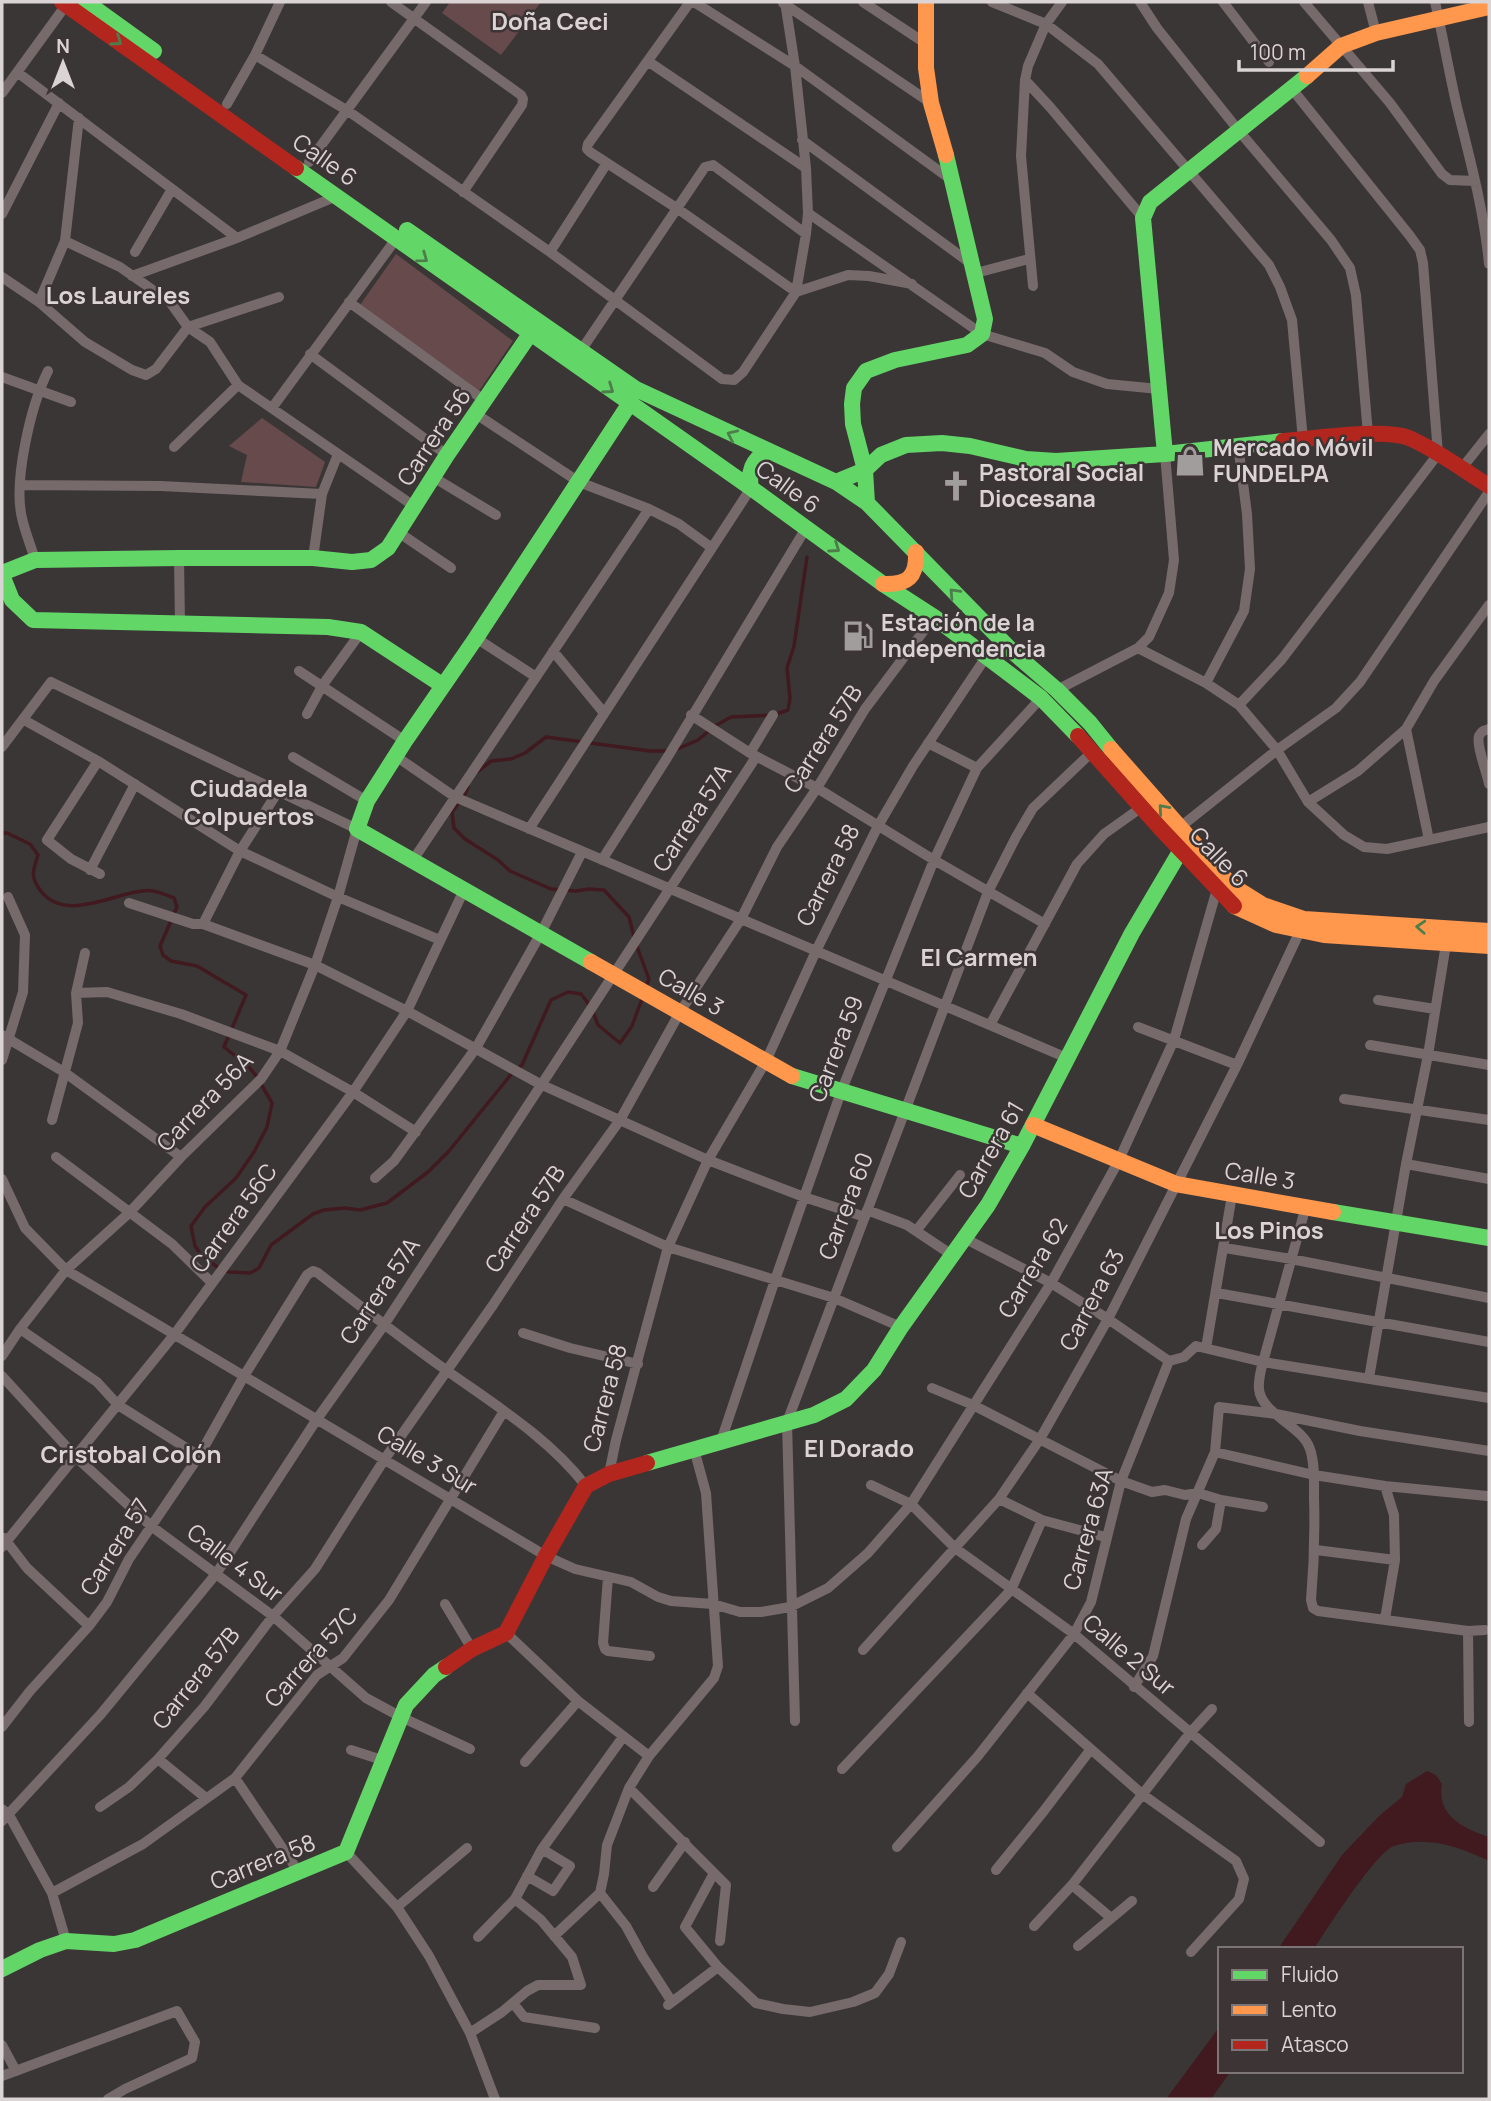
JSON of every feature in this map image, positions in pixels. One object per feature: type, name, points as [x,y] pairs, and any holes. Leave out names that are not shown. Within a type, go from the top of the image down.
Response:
[{"type":"main road","name":"Calle 6","points":[[86,2],[309,162],[636,389],[836,482],[867,503],[970,610],[1090,723],[1231,885],[1263,905],[1304,919],[1489,931]]},
{"type":"main road","points":[[867,503],[865,470],[853,424],[852,404],[855,388],[866,372],[895,360],[967,345],[982,334],[985,319],[975,269],[932,103],[926,68],[926,2]]},
{"type":"main road","name":"Calle 6","points":[[64,3],[883,584],[934,617],[1041,698],[1234,906],[1276,925],[1300,932],[1489,946]]},
{"type":"main road","points":[[1165,454],[1143,218],[1150,202],[1292,89],[1341,46],[1376,33],[1489,8]]},
{"type":"main road","name":"Carrera 56","points":[[313,558],[352,562],[371,560],[388,548],[530,334]]},
{"type":"main road","points":[[357,829],[368,801],[405,741],[630,403]]},
{"type":"main road","points":[[836,482],[865,470],[881,455],[906,445],[942,443],[970,446],[1026,459],[1056,461],[1165,454],[1368,434],[1406,438],[1438,454],[1489,486]]},
{"type":"main road","points":[[751,488],[748,477],[750,466],[766,451]]},
{"type":"main road","points":[[883,584],[897,585],[910,578],[917,566],[916,552]]},
{"type":"main road","points":[[313,558],[35,560],[2,574],[12,600],[33,620],[328,627],[361,632],[442,685]]},
{"type":"main road","name":"Calle 3","points":[[357,829],[797,1079],[1022,1146]]},
{"type":"main road","name":"Carrera 61","points":[[609,1474],[814,1415],[846,1399],[874,1370],[901,1327],[988,1205],[1022,1146],[1132,933],[1181,850]]},
{"type":"main road","name":"Calle 3","points":[[1033,1125],[1176,1184],[1489,1238]]},
{"type":"main road","name":"Carrera 58","points":[[586,1486],[609,1474]]},
{"type":"main road","points":[[506,1633],[586,1486]]},
{"type":"main road","name":"Carrera 58","points":[[2,1969],[40,1950],[66,1941],[114,1944],[135,1940],[346,1852],[406,1705],[434,1675],[472,1649],[506,1633]]},
{"type":"street","points":[[228,104],[280,2]]},
{"type":"street","points":[[391,2],[523,99],[522,105],[463,192]]},
{"type":"street","points":[[309,162],[426,2]]},
{"type":"street","points":[[796,292],[587,149],[692,2],[795,66],[953,181]]},
{"type":"street","points":[[863,2],[925,43]]},
{"type":"street","points":[[992,2],[1046,24],[1098,64],[1269,265],[1292,320],[1303,440]]},
{"type":"street","points":[[1033,286],[1021,156],[1025,80],[1028,66],[1046,24],[1062,2]]},
{"type":"street","points":[[1140,2],[1239,131],[1331,240],[1350,268],[1356,295],[1368,434]]},
{"type":"street","points":[[1223,2],[1269,62]]},
{"type":"street","points":[[1304,2],[1390,103],[1442,174],[1450,180],[1475,181]]},
{"type":"street","points":[[1368,2],[1376,33]]},
{"type":"street","points":[[1435,2],[1475,181],[1489,264]]},
{"type":"street","points":[[2,93],[64,3]]},
{"type":"street","points":[[255,55],[348,111],[550,252],[722,379],[734,380],[743,372],[796,292],[806,234],[806,168],[795,66],[784,3]]},
{"type":"street","points":[[784,3],[932,103]]},
{"type":"street","points":[[649,62],[806,168]]},
{"type":"street","points":[[17,72],[237,238]]},
{"type":"street","points":[[1025,80],[1051,107],[1143,218]]},
{"type":"street","points":[[1239,705],[1282,659],[1438,454],[1420,250],[1292,89]]},
{"type":"street","points":[[2,214],[59,103]]},
{"type":"street","points":[[39,302],[65,241],[79,118]]},
{"type":"street","points":[[802,141],[975,269],[1029,259]]},
{"type":"street","points":[[550,252],[607,163]]},
{"type":"street","points":[[580,352],[708,164],[806,234]]},
{"type":"street","points":[[135,252],[172,189]]},
{"type":"street","points":[[132,276],[237,238],[337,196]]},
{"type":"street","points":[[808,213],[982,334],[1045,353],[1073,372],[1107,384],[1159,390]]},
{"type":"street","points":[[272,408],[396,239]]},
{"type":"street","points":[[65,241],[120,267],[170,302],[188,327],[210,342],[238,385],[414,506]]},
{"type":"street","points":[[796,292],[848,275],[912,284]]},
{"type":"street","points":[[2,277],[39,302],[85,342],[132,370],[146,375],[156,369],[188,327],[279,297]]},
{"type":"street","points":[[349,302],[579,482],[649,509],[679,524],[712,548]]},
{"type":"street","points":[[310,354],[447,456]]},
{"type":"street","points":[[35,560],[21,516],[21,485],[31,414],[38,390],[48,371]]},
{"type":"street","points":[[2,377],[71,402]]},
{"type":"street","points":[[174,447],[238,385]]},
{"type":"street","points":[[1462,468],[1489,434]]},
{"type":"street","points":[[1206,683],[1244,611],[1250,569],[1247,514],[1238,445]]},
{"type":"street","points":[[313,558],[322,494],[338,454]]},
{"type":"street","points":[[1058,690],[1138,648],[1149,637],[1169,593],[1174,560],[1165,454]]},
{"type":"street","points":[[433,477],[496,515]]},
{"type":"street","points":[[21,485],[161,486],[322,494]]},
{"type":"street","points":[[529,829],[751,488]]},
{"type":"street","points":[[1179,828],[1277,750],[1336,708],[1360,682],[1489,492]]},
{"type":"street","points":[[413,860],[649,509]]},
{"type":"street","points":[[603,860],[806,528]]},
{"type":"street","points":[[398,532],[451,568]]},
{"type":"street","points":[[179,558],[180,624]]},
{"type":"street","points":[[1308,802],[1358,771],[1406,729],[1434,681],[1489,605]]},
{"type":"street","name":"Carrera 57B","points":[[100,1807],[129,1787],[158,1759],[204,1707],[273,1616],[315,1569],[384,1460],[620,1120],[680,1012],[741,919],[777,848],[864,709],[934,617]]},
{"type":"street","points":[[307,714],[322,686],[361,632]]},
{"type":"street","points":[[476,638],[536,677]]},
{"type":"street","points":[[1138,648],[1206,683],[1239,705],[1277,750],[1308,802],[1344,835],[1364,847],[1387,849],[1489,827]]},
{"type":"street","points":[[554,651],[604,713]]},
{"type":"street","name":"Carrera 58","points":[[609,1474],[668,1247],[708,1160],[765,1061],[878,826],[928,743],[986,657]]},
{"type":"street","points":[[299,671],[405,741]]},
{"type":"street","points":[[2,747],[51,682],[357,829]]},
{"type":"street","name":"Carrera 59","points":[[721,1441],[841,1092],[934,860],[977,768],[1041,698]]},
{"type":"street","points":[[691,715],[753,755],[817,788],[1045,924]]},
{"type":"street","name":"Carrera 57A","points":[[4,1815],[102,1714],[216,1574],[317,1419],[384,1325],[540,1084],[671,889],[753,755],[773,715]]},
{"type":"street","points":[[24,720],[98,761],[240,851],[338,897],[440,940]]},
{"type":"street","points":[[1406,729],[1429,840]]},
{"type":"street","points":[[1489,729],[1479,736],[1479,745],[1489,783]]},
{"type":"street","points":[[928,743],[977,768]]},
{"type":"street","name":"Carrera 60","points":[[795,1721],[787,1422],[988,892],[1033,808],[1093,751]]},
{"type":"street","points":[[293,757],[368,801]]},
{"type":"street","points":[[397,757],[455,797],[1067,1058]]},
{"type":"street","points":[[98,761],[47,841],[95,872],[135,784]]},
{"type":"street","points":[[203,925],[240,851],[279,790]]},
{"type":"street","points":[[990,1025],[1077,864],[1104,834],[1142,807]]},
{"type":"street","name":"Carrera 56A","points":[[2,1356],[66,1270],[129,1213],[181,1157],[261,1079],[280,1051],[315,965],[357,829]]},
{"type":"street","points":[[375,1178],[394,1161],[476,1048],[541,933],[582,852]]},
{"type":"street","name":"Carrera 56C","points":[[4,1541],[174,1335],[353,1092],[407,1011],[464,890]]},
{"type":"street","name":"Carrera 62","points":[[790,1607],[828,1588],[868,1553],[912,1504],[1051,1283],[1118,1162],[1174,1040],[1217,890]]},
{"type":"street","points":[[2,1060],[5,1037],[23,992],[25,935],[8,897]]},
{"type":"street","points":[[129,903],[203,925],[315,965],[407,1011],[540,1084],[708,1160],[804,1198],[907,1225],[952,1255]]},
{"type":"street","name":"Carrera 63","points":[[863,1650],[999,1499],[1040,1439],[1108,1318],[1237,1065],[1300,932]]},
{"type":"street","points":[[1369,1378],[1446,943]]},
{"type":"street","points":[[52,1120],[78,1023],[76,993],[85,953]]},
{"type":"street","points":[[76,993],[107,992],[181,1014],[280,1051],[353,1092],[416,1132]]},
{"type":"street","points":[[1378,1000],[1435,1009]]},
{"type":"street","points":[[1138,1027],[1237,1065]]},
{"type":"street","points":[[5,1037],[64,1072],[181,1157]]},
{"type":"street","points":[[1370,1045],[1489,1065]]},
{"type":"street","points":[[1344,1098],[1489,1120]]},
{"type":"street","points":[[56,1157],[173,1244],[212,1283]]},
{"type":"street","points":[[1406,1164],[1489,1178]]},
{"type":"street","points":[[916,1231],[960,1175]]},
{"type":"street","name":"Calle 3 Sur","points":[[2,1179],[25,1228],[66,1270],[546,1556],[575,1569],[631,1582],[671,1601],[713,1604],[740,1612],[790,1607]]},
{"type":"street","points":[[1206,1348],[1232,1195]]},
{"type":"street","points":[[563,1199],[668,1247],[834,1298],[901,1327]]},
{"type":"street","points":[[1306,1206],[1258,1387],[1261,1396],[1276,1414],[1304,1437],[1310,1448],[1314,1475],[1316,1550],[1311,1600],[1313,1608],[1318,1611],[1468,1631],[1485,1630]]},
{"type":"street","points":[[964,1238],[1051,1283],[1169,1360],[1184,1357],[1196,1346],[1263,1362],[1489,1398]]},
{"type":"street","points":[[1225,1248],[1489,1298]]},
{"type":"street","name":"Carrera 57","points":[[2,1727],[107,1602],[129,1559],[200,1456],[244,1376],[307,1275],[313,1271],[318,1273],[384,1325]]},
{"type":"street","points":[[1217,1293],[1489,1342]]},
{"type":"street","points":[[384,1325],[504,1411],[570,1465],[586,1486]]},
{"type":"street","points":[[20,1329],[97,1382],[118,1405],[200,1456]]},
{"type":"street","points":[[523,1333],[570,1348],[638,1364]]},
{"type":"street","name":"Carrera 63A","points":[[897,1847],[978,1756],[1073,1634],[1091,1602],[1121,1481],[1169,1360]]},
{"type":"street","name":"Calle 4 Sur","points":[[2,1376],[76,1457],[151,1526],[273,1616],[366,1698],[470,1749]]},
{"type":"street","points":[[932,1388],[974,1405],[1121,1481],[1152,1492],[1165,1490],[1185,1495],[1198,1493],[1263,1507]]},
{"type":"street","points":[[1134,1687],[1153,1656],[1186,1519],[1215,1452],[1219,1407],[1276,1414],[1360,1431],[1489,1451]]},
{"type":"street","name":"Carrera 57C","points":[[52,1893],[143,1844],[235,1778],[317,1675],[343,1658],[389,1600],[504,1411]]},
{"type":"street","points":[[554,1936],[600,1893],[607,1845],[629,1788],[649,1756],[714,1678],[718,1666],[706,1493],[694,1449]]},
{"type":"street","points":[[1215,1452],[1314,1475],[1385,1486],[1487,1496]]},
{"type":"street","name":"Calle 2 Sur","points":[[871,1485],[912,1504],[955,1548],[1073,1634],[1320,1842]]},
{"type":"street","points":[[1385,1486],[1394,1515],[1395,1560],[1385,1619]]},
{"type":"street","points":[[999,1499],[1042,1520],[1105,1537]]},
{"type":"street","points":[[1202,1545],[1216,1529],[1221,1500]]},
{"type":"street","points":[[842,1769],[1011,1590],[1042,1520]]},
{"type":"street","points":[[4,1541],[27,1568],[89,1626]]},
{"type":"street","points":[[1316,1550],[1395,1560]]},
{"type":"street","points":[[608,1577],[603,1643],[605,1649],[650,1656]]},
{"type":"street","points":[[445,1604],[472,1649]]},
{"type":"street","points":[[1468,1631],[1469,1722]]},
{"type":"street","points":[[506,1633],[578,1701],[649,1756]]},
{"type":"street","points":[[1027,1693],[1142,1794],[1236,1861],[1244,1879],[1239,1899],[1191,1952]]},
{"type":"street","points":[[525,1762],[578,1701]]},
{"type":"street","points":[[1034,1926],[1072,1885],[1212,1709]]},
{"type":"street","points":[[478,1937],[515,1899],[542,1849],[623,1737]]},
{"type":"street","points":[[996,1870],[1091,1749]]},
{"type":"street","points":[[351,1751],[382,1759]]},
{"type":"street","points":[[158,1759],[206,1798]]},
{"type":"street","points":[[235,1778],[298,1871]]},
{"type":"street","points":[[629,1788],[726,1885],[720,1941]]},
{"type":"street","points":[[4,1815],[52,1893],[66,1941]]},
{"type":"street","points":[[653,1887],[685,1842]]},
{"type":"street","points":[[397,1907],[467,1848]]},
{"type":"street","points":[[527,1876],[553,1891],[570,1866],[542,1849]]},
{"type":"street","points":[[346,1852],[397,1907],[429,1956],[470,2033],[495,2099]]},
{"type":"street","points":[[715,1873],[685,1927],[718,1967],[756,2003],[810,2012],[853,2002],[875,1993],[889,1974],[901,1942]]},
{"type":"street","points":[[1072,1885],[1110,1917]]},
{"type":"street","points":[[600,1893],[626,1926],[670,2004],[718,1967]]},
{"type":"street","points":[[470,2033],[538,1985],[581,1985],[572,1957],[541,1920],[515,1899]]},
{"type":"street","points":[[1078,1946],[1132,1901]]},
{"type":"street","points":[[513,2003],[524,2017],[595,2028]]},
{"type":"street","points":[[2,2076],[177,2011],[195,2042],[192,2057],[108,2099]]},
{"type":"street","points":[[2,2045],[16,2071]]},
{"type":"shaded area","points":[[450,2],[541,2],[501,55],[442,13]]},
{"type":"shaded area","points":[[396,254],[513,341],[479,391],[360,305]]},
{"type":"shaded area","points":[[262,418],[325,462],[316,487],[241,482],[247,455],[229,446]]},
{"type":"shaded area","points":[[1427,1771],[1436,1775],[1442,1784],[1441,1795],[1448,1812],[1470,1830],[1489,1837],[1489,1861],[1467,1851],[1431,1842],[1394,1846],[1386,1851],[1364,1876],[1315,1947],[1279,1947],[1342,1855],[1379,1816],[1402,1797],[1406,1784]]},
{"type":"shaded area","points":[[1218,2029],[1218,2073],[1230,2073],[1211,2099],[1166,2099]]},
{"type":"waterway","points":[[675,750],[698,740],[731,717],[773,715],[788,710],[790,698],[787,668],[794,646],[807,557]]},
{"type":"waterway","points":[[477,772],[491,761],[511,759],[525,753],[546,737],[668,751]]},
{"type":"waterway","points":[[468,787],[452,812],[454,828],[465,839],[510,871],[551,889],[604,890],[629,917],[634,937]]},
{"type":"waterway","points":[[2,833],[30,844],[38,855],[33,873],[35,881],[50,900],[75,906],[146,891],[174,898],[177,907],[160,946],[163,955],[171,961],[197,966],[246,995],[224,1047],[257,1077]]},
{"type":"waterway","points":[[636,944],[649,979],[645,989]]},
{"type":"waterway","points":[[261,1084],[272,1103],[267,1127],[236,1178],[205,1207],[191,1226],[195,1246],[201,1255],[220,1269],[229,1272],[250,1273],[259,1268],[271,1245],[313,1214],[345,1208],[360,1210],[387,1203],[428,1172],[449,1151],[513,1072],[522,1065],[551,1000],[568,992],[581,994],[591,1007],[598,1025],[620,1043],[632,1026],[643,996]]},
{"type":"traffic: fast","points":[[86,2],[154,51]]},
{"type":"traffic: fast","points":[[1165,454],[1143,218],[1150,202],[1307,76]]},
{"type":"traffic: fast","points":[[867,503],[865,470],[853,424],[854,388],[866,371],[895,360],[967,345],[982,334],[985,319],[946,155]]},
{"type":"traffic: fast","points":[[296,168],[883,584],[934,617],[1041,698],[1078,736]]},
{"type":"traffic: fast","points":[[407,230],[636,389],[836,482],[867,503],[1014,653],[1090,723],[1111,749]]},
{"type":"traffic: fast","points":[[2,573],[35,560],[371,560],[388,548],[447,455],[530,334]]},
{"type":"traffic: fast","points":[[591,962],[357,829],[367,801],[405,741],[630,403]]},
{"type":"traffic: fast","points":[[836,482],[865,470],[881,455],[906,445],[942,443],[970,446],[1026,459],[1056,461],[1165,454],[1283,441]]},
{"type":"traffic: fast","points":[[751,488],[752,466],[767,451]]},
{"type":"traffic: fast","points":[[2,575],[12,600],[33,620],[328,627],[361,632],[442,685]]},
{"type":"traffic: fast","points":[[647,1463],[814,1415],[846,1399],[874,1370],[901,1327],[988,1205],[1022,1146],[1132,933],[1181,850]]},
{"type":"traffic: fast","points":[[792,1076],[1022,1146]]},
{"type":"traffic: fast","points":[[1333,1212],[1489,1238]]},
{"type":"traffic: fast","points":[[2,1969],[40,1950],[66,1941],[114,1944],[135,1940],[346,1852],[406,1705],[434,1675],[446,1667]]},
{"type":"traffic: slow","points":[[926,2],[926,68],[931,103],[946,155]]},
{"type":"traffic: slow","points":[[1307,76],[1341,46],[1376,33],[1489,7]]},
{"type":"traffic: slow","points":[[883,584],[899,583],[909,578],[915,568],[916,552]]},
{"type":"traffic: slow","points":[[1111,749],[1231,885],[1263,905],[1304,919],[1489,931]]},
{"type":"traffic: slow","points":[[1234,906],[1276,925],[1324,935],[1489,946]]},
{"type":"traffic: slow","points":[[591,962],[792,1076]]},
{"type":"traffic: slow","points":[[1033,1125],[1176,1184],[1333,1212]]},
{"type":"traffic: jam","points":[[62,2],[296,168]]},
{"type":"traffic: jam","points":[[1283,441],[1365,434],[1397,435],[1430,448],[1489,486]]},
{"type":"traffic: jam","points":[[1078,736],[1234,906]]},
{"type":"traffic: jam","points":[[446,1667],[472,1649],[506,1633],[586,1486],[609,1474],[647,1463]]},
{"type":"place","name":"Mercado Móvil FUNDELPA","points":[[1190,461]]},
{"type":"place","name":"Pastoral Social Diocesana","points":[[956,486]]},
{"type":"place","name":"Estación de la Independencia","points":[[858,636]]},
{"type":"district","name":"Doña Ceci","points":[[550,22]]},
{"type":"district","name":"Los Laureles","points":[[118,296]]},
{"type":"district","name":"Ciudadela Colpuertos","points":[[249,803]]},
{"type":"district","name":"El Carmen","points":[[979,958]]},
{"type":"district","name":"Los Pinos","points":[[1269,1231]]},
{"type":"district","name":"El Dorado","points":[[859,1449]]},
{"type":"district","name":"Cristobal Colón","points":[[131,1455]]}]
